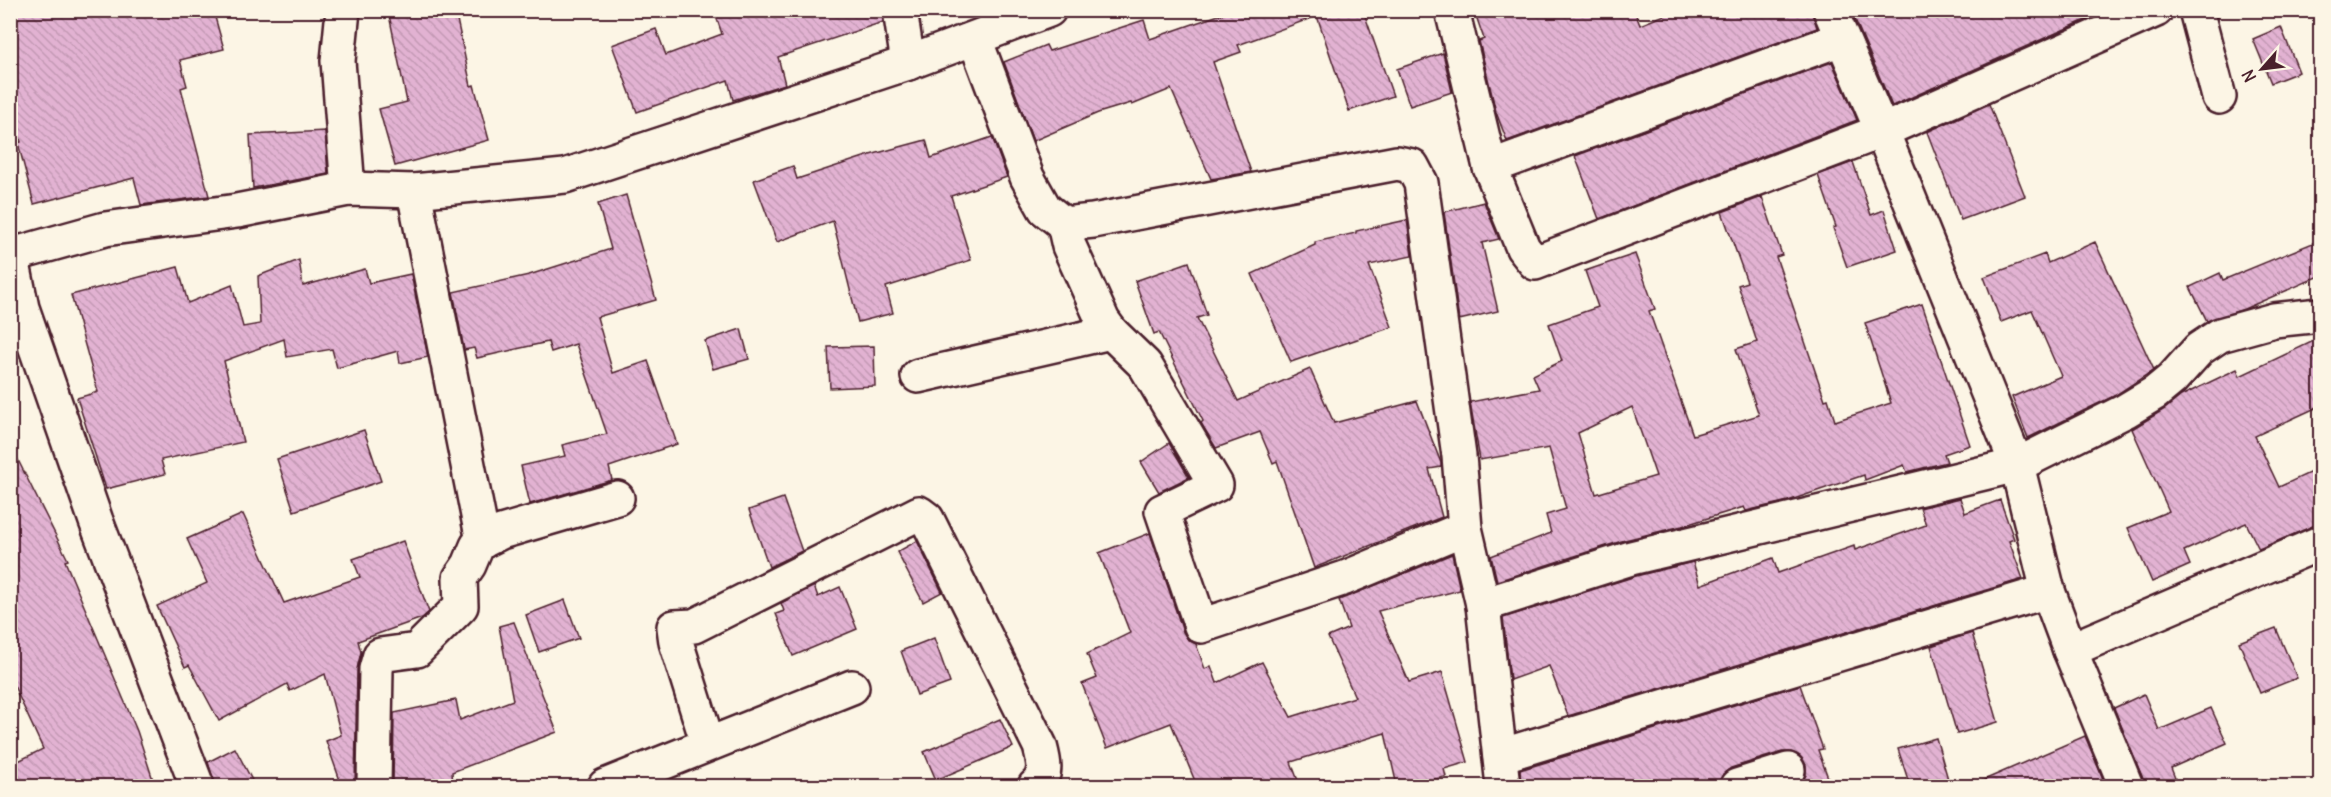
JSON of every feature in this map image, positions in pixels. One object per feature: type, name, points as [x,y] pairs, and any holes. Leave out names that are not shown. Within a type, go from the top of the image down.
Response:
[{"type":"street","points":[[343,10],[338,61],[348,189]]},
{"type":"street","points":[[900,10],[908,63]]},
{"type":"street","points":[[196,786],[16,310],[11,252],[105,229],[237,211],[348,189],[414,191],[565,176],[908,63],[1049,10]]},
{"type":"street","points":[[1452,10],[1490,167],[1523,248],[1535,263],[1882,131],[2156,10]]},
{"type":"street","points":[[2196,10],[2219,97]]},
{"type":"street","points":[[1490,167],[1835,25],[1882,131],[2017,465],[2048,591],[2126,786]]},
{"type":"street","points":[[975,39],[1027,177],[1045,209],[1064,224],[1069,246],[1103,321],[1145,366],[1216,485],[1162,511],[1201,626],[1345,578],[1465,528]]},
{"type":"street","points":[[1064,224],[1093,221],[1388,164],[1412,166],[1421,183],[1459,456],[1465,528],[1483,605],[1502,771],[2048,591]]},
{"type":"street","points":[[414,191],[483,541]]},
{"type":"street","points":[[1483,605],[1631,558],[2017,465],[2125,411],[2155,393],[2172,379],[2199,349],[2220,335],[2274,320],[2320,315]]},
{"type":"street","points":[[918,376],[1111,332]]},
{"type":"street","points":[[374,786],[376,669],[380,655],[417,650],[461,606],[460,578],[469,566],[477,546],[483,541],[501,532],[617,498]]},
{"type":"street","points":[[708,744],[676,642],[674,627],[694,626],[919,513],[927,519],[1040,746],[1045,768],[1039,784],[1035,786]]},
{"type":"street","points":[[2070,650],[2320,543]]},
{"type":"street","points":[[605,786],[852,687]]},
{"type":"street","points":[[1737,786],[1788,770]]},
{"type":"building","points":[[10,10],[213,10],[224,49],[180,60],[187,86],[181,88],[209,196],[141,205],[134,178],[34,204],[18,143],[21,142],[10,104]]},
{"type":"building","points":[[388,10],[455,10],[471,86],[474,85],[489,140],[395,166],[379,109],[407,102]]},
{"type":"building","points":[[714,10],[882,10],[883,22],[778,57],[785,84],[733,100],[728,80],[637,112],[612,45],[656,29],[666,55],[722,34]]},
{"type":"building","points":[[1233,10],[1363,10],[1393,96],[1349,111],[1317,16],[1238,45],[1241,52],[1213,62],[1251,172],[1211,179],[1171,89],[1132,105],[1131,103],[1098,113],[1033,141],[1004,62],[1046,45],[1049,51],[1144,20],[1150,39]]},
{"type":"building","points":[[1474,10],[1634,10],[1640,25],[1677,10],[1812,10],[1817,28],[1507,141],[1496,112],[1479,41],[1484,39]]},
{"type":"building","points":[[1851,10],[2108,10],[1892,106]]},
{"type":"building","points":[[2281,27],[2299,72],[2271,83],[2253,39]]},
{"type":"building","points":[[1443,53],[1452,92],[1410,106],[1397,69]]},
{"type":"building","points":[[1832,62],[1857,120],[1599,219],[1575,156]]},
{"type":"building","points":[[1989,104],[2025,196],[1961,220],[1927,132]]},
{"type":"building","points":[[325,131],[328,174],[253,188],[250,135]]},
{"type":"building","points":[[992,137],[1007,177],[951,196],[971,260],[886,287],[893,313],[858,322],[833,221],[777,242],[754,180],[793,166],[797,179],[870,155],[926,140],[931,158]]},
{"type":"building","points":[[1853,162],[1871,215],[1884,210],[1897,250],[1847,267],[1818,175]]},
{"type":"building","points":[[626,195],[656,300],[597,317],[613,373],[648,361],[677,444],[609,467],[612,480],[530,504],[521,466],[565,456],[562,445],[607,434],[576,344],[551,352],[548,342],[477,358],[474,348],[464,350],[453,292],[529,275],[611,249],[598,204]]},
{"type":"building","points":[[1762,197],[1782,255],[1776,257],[1825,400],[1828,399],[1835,421],[1891,403],[1865,323],[1922,304],[1970,445],[1944,454],[1947,462],[1907,472],[1904,465],[1865,480],[1864,475],[1788,501],[1746,511],[1744,507],[1625,540],[1497,581],[1491,556],[1551,533],[1546,515],[1566,509],[1549,448],[1480,460],[1470,402],[1539,389],[1533,375],[1562,361],[1549,324],[1598,307],[1585,271],[1635,254],[1655,309],[1649,311],[1693,435],[1759,415],[1736,349],[1757,342],[1738,285],[1747,282],[1722,212]],"holes":[[[1632,407],[1656,476],[1596,494],[1578,433]]]},
{"type":"building","points":[[1484,202],[1499,239],[1482,243],[1498,311],[1459,320],[1444,212]]},
{"type":"building","points":[[1407,220],[1412,256],[1369,265],[1392,327],[1291,362],[1252,274],[1315,245],[1315,242]]},
{"type":"building","points":[[2320,240],[2320,276],[2244,309],[2207,321],[2190,287],[2220,273],[2223,280]]},
{"type":"building","points":[[2095,242],[2154,370],[2116,395],[2028,438],[2012,397],[2061,376],[2032,310],[2001,322],[1984,277],[2045,254],[2048,263]]},
{"type":"building","points":[[299,260],[303,286],[365,269],[369,283],[411,274],[428,357],[400,363],[398,351],[337,368],[332,349],[287,357],[284,339],[224,361],[243,442],[161,460],[165,474],[106,489],[77,398],[98,392],[71,295],[178,267],[188,303],[232,285],[243,327],[260,324],[258,276]]},
{"type":"building","points":[[1189,262],[1207,315],[1197,318],[1238,401],[1310,369],[1334,423],[1417,401],[1441,463],[1441,467],[1429,469],[1442,517],[1314,568],[1277,461],[1273,463],[1260,432],[1216,448],[1201,423],[1203,421],[1159,332],[1154,334],[1135,281]]},
{"type":"building","points":[[741,329],[749,359],[713,369],[705,341]]},
{"type":"building","points":[[2320,338],[2320,406],[2255,436],[2279,487],[2320,468],[2320,525],[2259,549],[2246,523],[2184,551],[2190,565],[2152,582],[2128,528],[2169,511],[2132,429],[2165,409],[2181,396],[2237,369],[2240,376]]},
{"type":"building","points":[[874,346],[875,386],[830,388],[828,347]]},
{"type":"building","points":[[364,430],[381,481],[294,511],[277,459]]},
{"type":"building","points":[[1169,443],[1189,477],[1159,492],[1141,462]]},
{"type":"building","points":[[10,444],[68,560],[65,561],[137,731],[155,786],[10,786],[10,765],[43,749],[10,677]]},
{"type":"building","points":[[783,498],[802,551],[769,567],[749,510]]},
{"type":"building","points":[[1960,498],[1965,513],[2000,500],[2014,539],[2009,541],[2023,579],[1568,716],[1549,666],[1510,680],[1503,618],[1636,576],[1693,562],[1700,585],[1773,558],[1778,573],[1854,546],[1855,550],[1926,525],[1920,508]]},
{"type":"building","points":[[243,514],[284,603],[360,577],[353,559],[403,541],[429,612],[422,618],[358,641],[361,652],[357,669],[355,786],[342,786],[326,741],[341,735],[325,674],[290,691],[287,684],[219,721],[189,665],[185,667],[157,606],[207,583],[187,539]]},
{"type":"building","points":[[1150,533],[1183,632],[1188,640],[1196,644],[1205,669],[1211,666],[1217,683],[1262,662],[1291,717],[1355,697],[1328,637],[1349,628],[1339,600],[1452,554],[1460,590],[1378,611],[1409,682],[1442,672],[1468,762],[1444,769],[1446,777],[1397,786],[1385,733],[1291,762],[1300,786],[1197,786],[1171,723],[1107,748],[1082,684],[1097,678],[1087,654],[1130,633],[1099,553]]},
{"type":"building","points":[[917,541],[942,592],[923,602],[897,552]]},
{"type":"building","points":[[814,586],[818,597],[840,587],[857,629],[793,656],[776,614],[784,611],[781,603]]},
{"type":"building","points":[[565,600],[579,638],[539,652],[526,615]]},
{"type":"building","points":[[514,622],[557,732],[452,772],[453,786],[393,786],[394,713],[456,700],[460,720],[513,700],[499,626]]},
{"type":"building","points":[[2276,628],[2297,678],[2260,693],[2239,642]]},
{"type":"building","points":[[1972,633],[1998,722],[1957,734],[1931,646]]},
{"type":"building","points":[[934,638],[950,683],[917,695],[901,651]]},
{"type":"building","points":[[1800,685],[1823,749],[1818,750],[1831,786],[1796,786],[1806,775],[1806,765],[1800,756],[1791,752],[1782,752],[1731,768],[1723,774],[1719,785],[1715,786],[1521,786],[1520,770]]},
{"type":"building","points":[[2144,694],[2159,730],[2211,708],[2227,743],[2171,768],[2178,786],[2144,786],[2114,708]]},
{"type":"building","points":[[1000,719],[1013,747],[936,780],[924,752]]},
{"type":"building","points":[[2085,736],[2106,786],[1970,786]]},
{"type":"building","points":[[1936,738],[1950,786],[1910,786],[1898,749]]},
{"type":"building","points":[[235,748],[255,786],[215,786],[208,762]]}]
